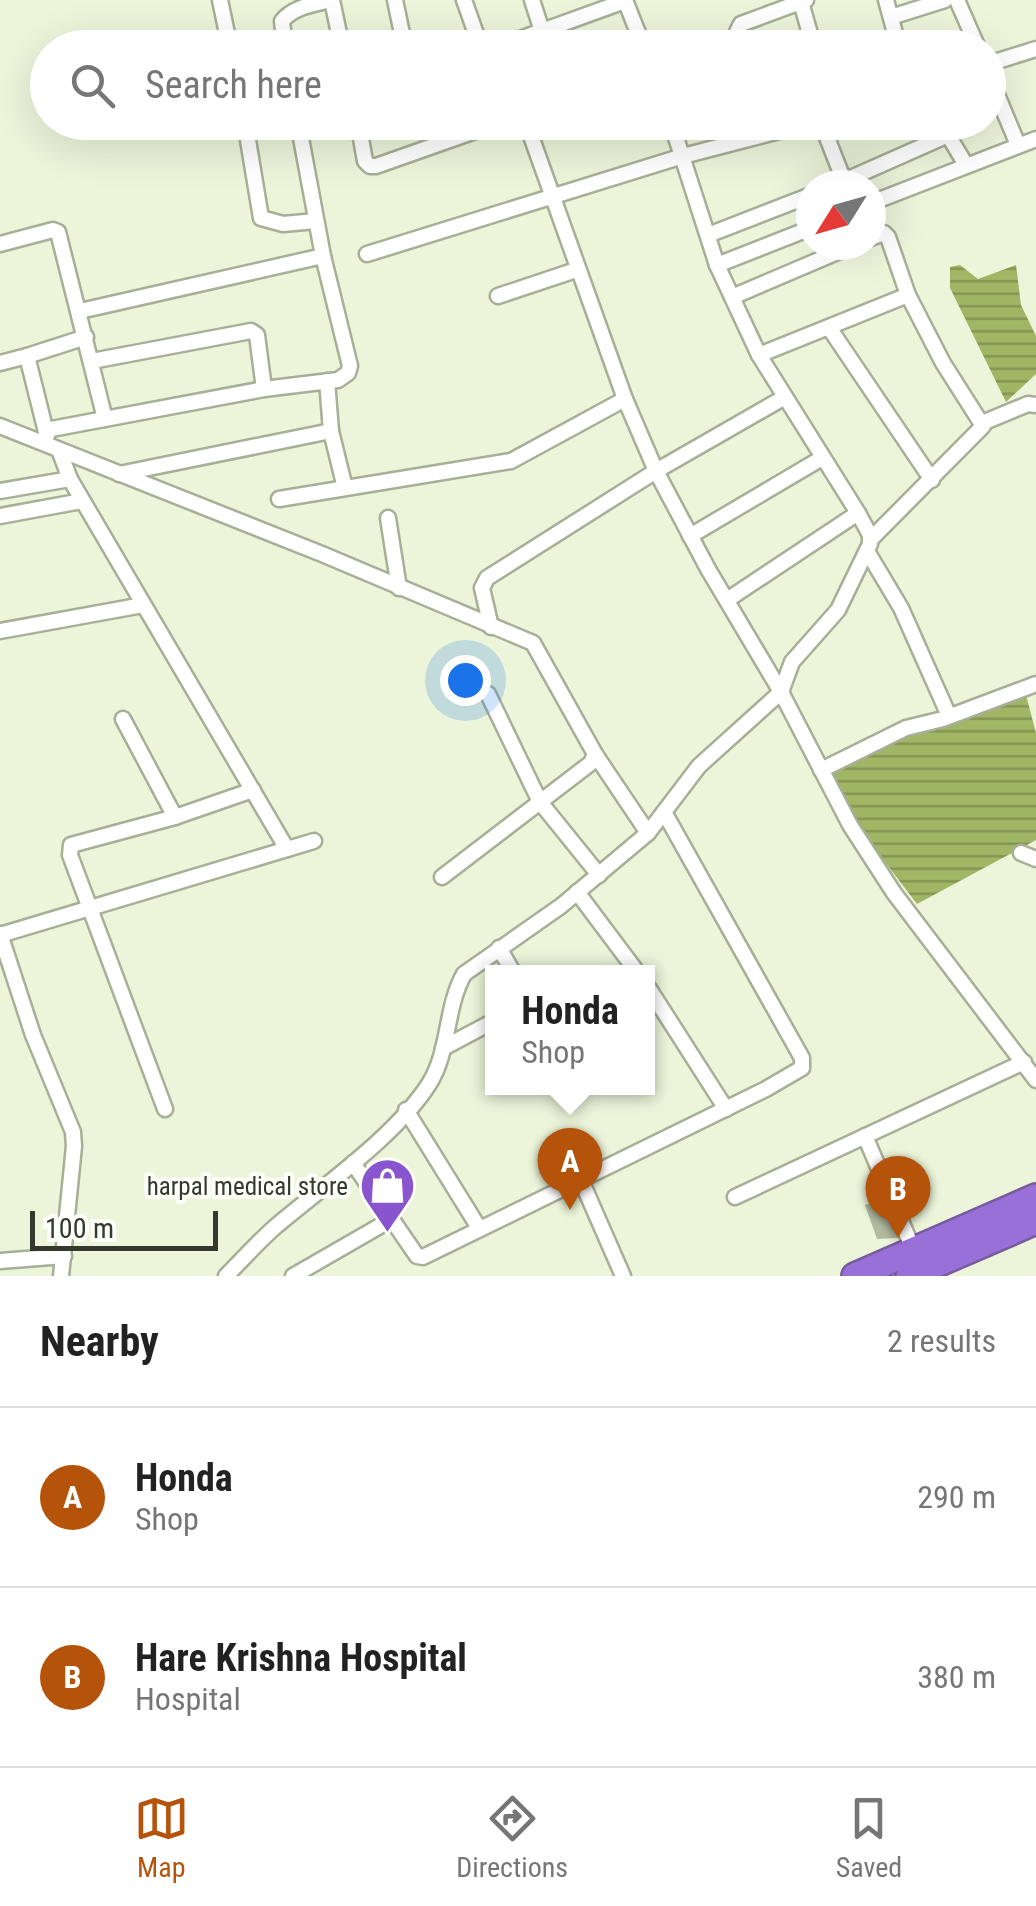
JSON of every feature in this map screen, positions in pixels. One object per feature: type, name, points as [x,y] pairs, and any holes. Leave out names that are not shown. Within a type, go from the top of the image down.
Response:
[{"type":"highway","points":[[855,1276],[1036,1197]]},
{"type":"highway","points":[[908,1276],[1036,1221]]},
{"type":"street","points":[[220,0],[226,30]]},
{"type":"street","points":[[283,30],[285,16],[331,0],[338,30]]},
{"type":"street","points":[[395,0],[401,30]]},
{"type":"street","points":[[464,0],[475,30]]},
{"type":"street","points":[[532,0],[542,30]]},
{"type":"street","points":[[545,30],[625,0],[637,30]]},
{"type":"street","points":[[886,0],[895,30]]},
{"type":"street","points":[[891,17],[945,0]]},
{"type":"street","points":[[956,0],[970,30]]},
{"type":"street","points":[[737,30],[741,24],[803,1],[810,30]]},
{"type":"street","points":[[1006,58],[1036,48]]},
{"type":"street","points":[[1006,117],[1018,146]]},
{"type":"street","points":[[886,198],[1036,138]]},
{"type":"street","points":[[247,140],[261,218],[283,224],[316,221]]},
{"type":"street","points":[[46,430],[264,388],[344,377],[350,366],[323,256],[301,140]]},
{"type":"street","points":[[362,140],[370,166],[450,140]]},
{"type":"street","points":[[532,140],[624,399],[690,536],[780,692],[850,825],[894,893],[1036,1080]]},
{"type":"street","points":[[677,140],[718,266],[759,355],[858,513],[869,545],[949,716]]},
{"type":"street","points":[[368,254],[733,140]]},
{"type":"street","points":[[824,140],[835,170]]},
{"type":"street","points":[[869,170],[937,140]]},
{"type":"street","points":[[951,140],[966,165]]},
{"type":"street","points":[[708,235],[796,200]]},
{"type":"street","points":[[0,244],[58,232],[105,419]]},
{"type":"street","points":[[718,266],[796,234]]},
{"type":"street","points":[[886,235],[908,295],[942,364],[982,423]]},
{"type":"street","points":[[80,311],[323,256]]},
{"type":"street","points":[[732,297],[819,260]]},
{"type":"street","points":[[498,296],[576,270]]},
{"type":"street","points":[[759,355],[908,295]]},
{"type":"street","points":[[830,329],[932,480]]},
{"type":"street","points":[[92,361],[250,331],[256,336],[264,388]]},
{"type":"street","points":[[0,363],[86,337]]},
{"type":"street","points":[[28,356],[46,430],[70,479],[286,849]]},
{"type":"street","points":[[327,381],[331,431],[345,488]]},
{"type":"street","points":[[491,627],[482,588],[487,578],[656,470],[785,398]]},
{"type":"street","points":[[279,499],[511,461],[624,399]]},
{"type":"street","points":[[226,1276],[272,1230],[353,1163],[432,1081],[455,990],[464,974],[576,892],[648,833],[699,766],[780,692],[792,662],[838,610],[869,545],[982,423],[1028,404],[1036,405]]},
{"type":"street","points":[[0,426],[537,647],[595,754],[648,833]]},
{"type":"street","points":[[118,474],[331,431]]},
{"type":"street","points":[[690,536],[822,458]]},
{"type":"street","points":[[0,491],[70,479]]},
{"type":"street","points":[[0,516],[82,500]]},
{"type":"street","points":[[726,600],[858,513]]},
{"type":"street","points":[[388,518],[399,588]]},
{"type":"street","points":[[0,631],[143,605]]},
{"type":"street","points":[[822,770],[906,728],[1036,684]]},
{"type":"street","points":[[488,694],[540,802],[599,874]]},
{"type":"street","points":[[124,719],[175,817]]},
{"type":"street","points":[[442,877],[591,762],[595,754]]},
{"type":"street","points":[[165,1109],[70,856],[71,845],[175,817],[253,790]]},
{"type":"street","points":[[353,1163],[420,1257],[802,1068],[802,1058],[664,812]]},
{"type":"street","points":[[61,1276],[74,1146],[72,1132],[33,1036],[0,934],[314,841]]},
{"type":"street","points":[[1021,853],[1036,859]]},
{"type":"street","points":[[576,892],[633,965]]},
{"type":"street","points":[[499,948],[509,965]]},
{"type":"street","points":[[655,998],[726,1108]]},
{"type":"street","points":[[443,1048],[485,1026]]},
{"type":"street","points":[[734,1197],[1024,1062]]},
{"type":"street","points":[[406,1110],[478,1228]]},
{"type":"street","points":[[865,1136],[913,1249]]},
{"type":"street","points":[[581,1180],[622,1276]]},
{"type":"street","points":[[293,1276],[392,1219]]},
{"type":"street","points":[[0,1261],[64,1256]]},
{"type":"shaded area","points":[[960,265],[978,279],[1016,265],[1021,305],[1036,336],[1036,374],[1006,402],[950,288],[950,267]]},
{"type":"shaded area","points":[[1026,695],[1036,733],[1036,840],[917,904],[862,832],[829,768],[924,724],[937,729]]},
{"type":"building","points":[[887,1198],[900,1233],[898,1238],[877,1239],[865,1205]]},
{"type":"place","name":"Honda","points":[[570,1210]]},
{"type":"place","name":"harpal medical store","points":[[387,1235]]},
{"type":"place","name":"Hare Krishna Hospital","points":[[898,1238]]}]
